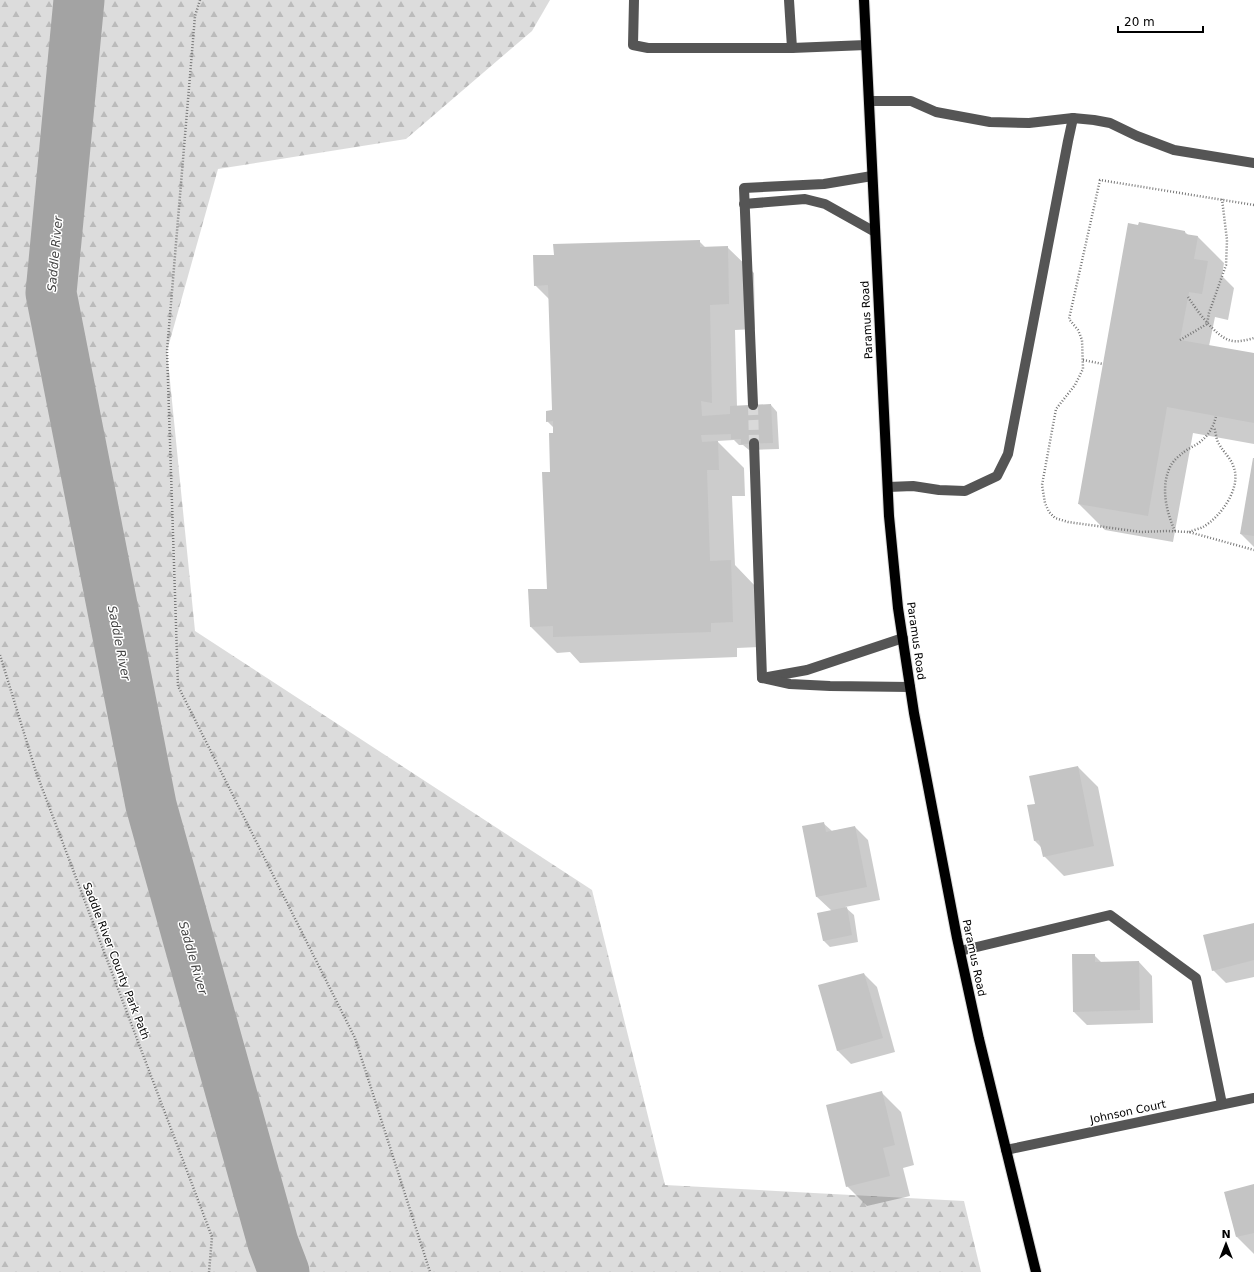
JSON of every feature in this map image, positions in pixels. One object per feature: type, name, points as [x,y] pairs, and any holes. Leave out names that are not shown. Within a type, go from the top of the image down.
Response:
[{"type":"main road","name":"Paramus Road","points":[[864,0],[889,516],[903,638],[910,687],[960,951],[979,1039],[1036,1272]]},
{"type":"street","points":[[634,0],[633,46],[648,48],[792,48],[866,45]]},
{"type":"street","points":[[789,0],[792,48]]},
{"type":"street","points":[[869,101],[911,101],[936,112],[990,122],[1029,123],[1073,118],[1094,120],[1110,123],[1137,136],[1174,150],[1254,163]]},
{"type":"street","points":[[888,487],[913,486],[939,490],[965,491],[997,476],[1008,454],[1073,118]]},
{"type":"street","points":[[753,405],[744,188],[824,184],[872,176]]},
{"type":"street","points":[[744,204],[804,199],[825,204],[875,232]]},
{"type":"street","points":[[754,443],[762,678]]},
{"type":"street","points":[[762,678],[807,670],[903,638]]},
{"type":"street","points":[[762,678],[790,684],[910,687]]},
{"type":"street","points":[[960,951],[1110,915],[1196,978],[1222,1104]]},
{"type":"street","name":"Johnson Court","points":[[1006,1150],[1254,1098]]},
{"type":"path","points":[[200,0],[196,16],[167,351],[178,686],[355,1038],[430,1272]]},
{"type":"path","points":[[1254,204],[1100,180],[1070,319],[1078,330],[1082,340],[1083,369],[1075,385],[1056,409],[1042,486],[1045,503],[1049,512],[1055,518],[1068,522],[1142,532],[1189,532],[1254,550]]},
{"type":"path","points":[[1180,340],[1207,324],[1209,313],[1226,265],[1228,240],[1222,199]]},
{"type":"path","points":[[1188,297],[1207,324],[1229,340],[1241,341],[1254,338]]},
{"type":"path","points":[[1083,360],[1103,364]]},
{"type":"path","points":[[1189,532],[1203,527],[1220,514],[1229,500],[1234,483],[1235,473],[1229,456],[1218,444],[1214,426],[1216,416]]},
{"type":"path","points":[[1175,531],[1168,516],[1164,497],[1171,464],[1185,451],[1201,442],[1214,426]]},
{"type":"path","name":"Saddle River County Park Path","points":[[0,655],[36,772],[212,1237],[209,1272]]},
{"type":"green space","points":[[0,0],[550,0],[532,31],[406,139],[218,169],[167,351],[195,631],[592,890],[665,1185],[964,1201],[981,1272],[0,1272]]},
{"type":"building","points":[[1139,222],[1185,231],[1185,234],[1198,236],[1194,259],[1208,261],[1202,294],[1189,292],[1180,340],[1254,353],[1254,423],[1167,407],[1148,516],[1078,504],[1128,223],[1138,225]]},
{"type":"building","points":[[700,240],[700,247],[728,246],[729,304],[710,305],[712,403],[701,401],[702,416],[730,414],[730,406],[771,404],[773,443],[741,444],[741,439],[731,439],[731,434],[701,435],[702,442],[718,441],[719,470],[707,470],[710,561],[731,560],[733,622],[711,623],[711,632],[553,637],[553,626],[530,627],[528,589],[547,589],[542,472],[550,472],[549,433],[553,433],[553,421],[546,422],[546,411],[552,410],[548,285],[534,286],[533,255],[554,255],[553,244]]},
{"type":"building","points":[[1254,458],[1254,536],[1240,534]]},
{"type":"building","points":[[1078,766],[1094,846],[1043,857],[1039,840],[1034,841],[1027,805],[1035,804],[1029,776]]},
{"type":"building","points":[[824,822],[826,832],[855,826],[867,887],[816,897],[802,826]]},
{"type":"building","points":[[847,907],[852,935],[823,941],[817,913]]},
{"type":"building","points":[[1254,923],[1254,960],[1212,971],[1203,935]]},
{"type":"building","points":[[1072,954],[1095,954],[1095,962],[1139,961],[1140,1010],[1073,1012]]},
{"type":"building","points":[[864,973],[883,1038],[837,1051],[818,985]]},
{"type":"building","points":[[882,1091],[895,1145],[883,1148],[890,1176],[846,1187],[826,1105]]},
{"type":"building","points":[[1254,1184],[1254,1233],[1236,1237],[1224,1192]]},
{"type":"waterway","name":"Saddle River","points":[[79,0],[51,293],[151,805],[273,1243],[284,1272]]},
{"type":"tunnel","points":[[753,405],[754,443]]}]
